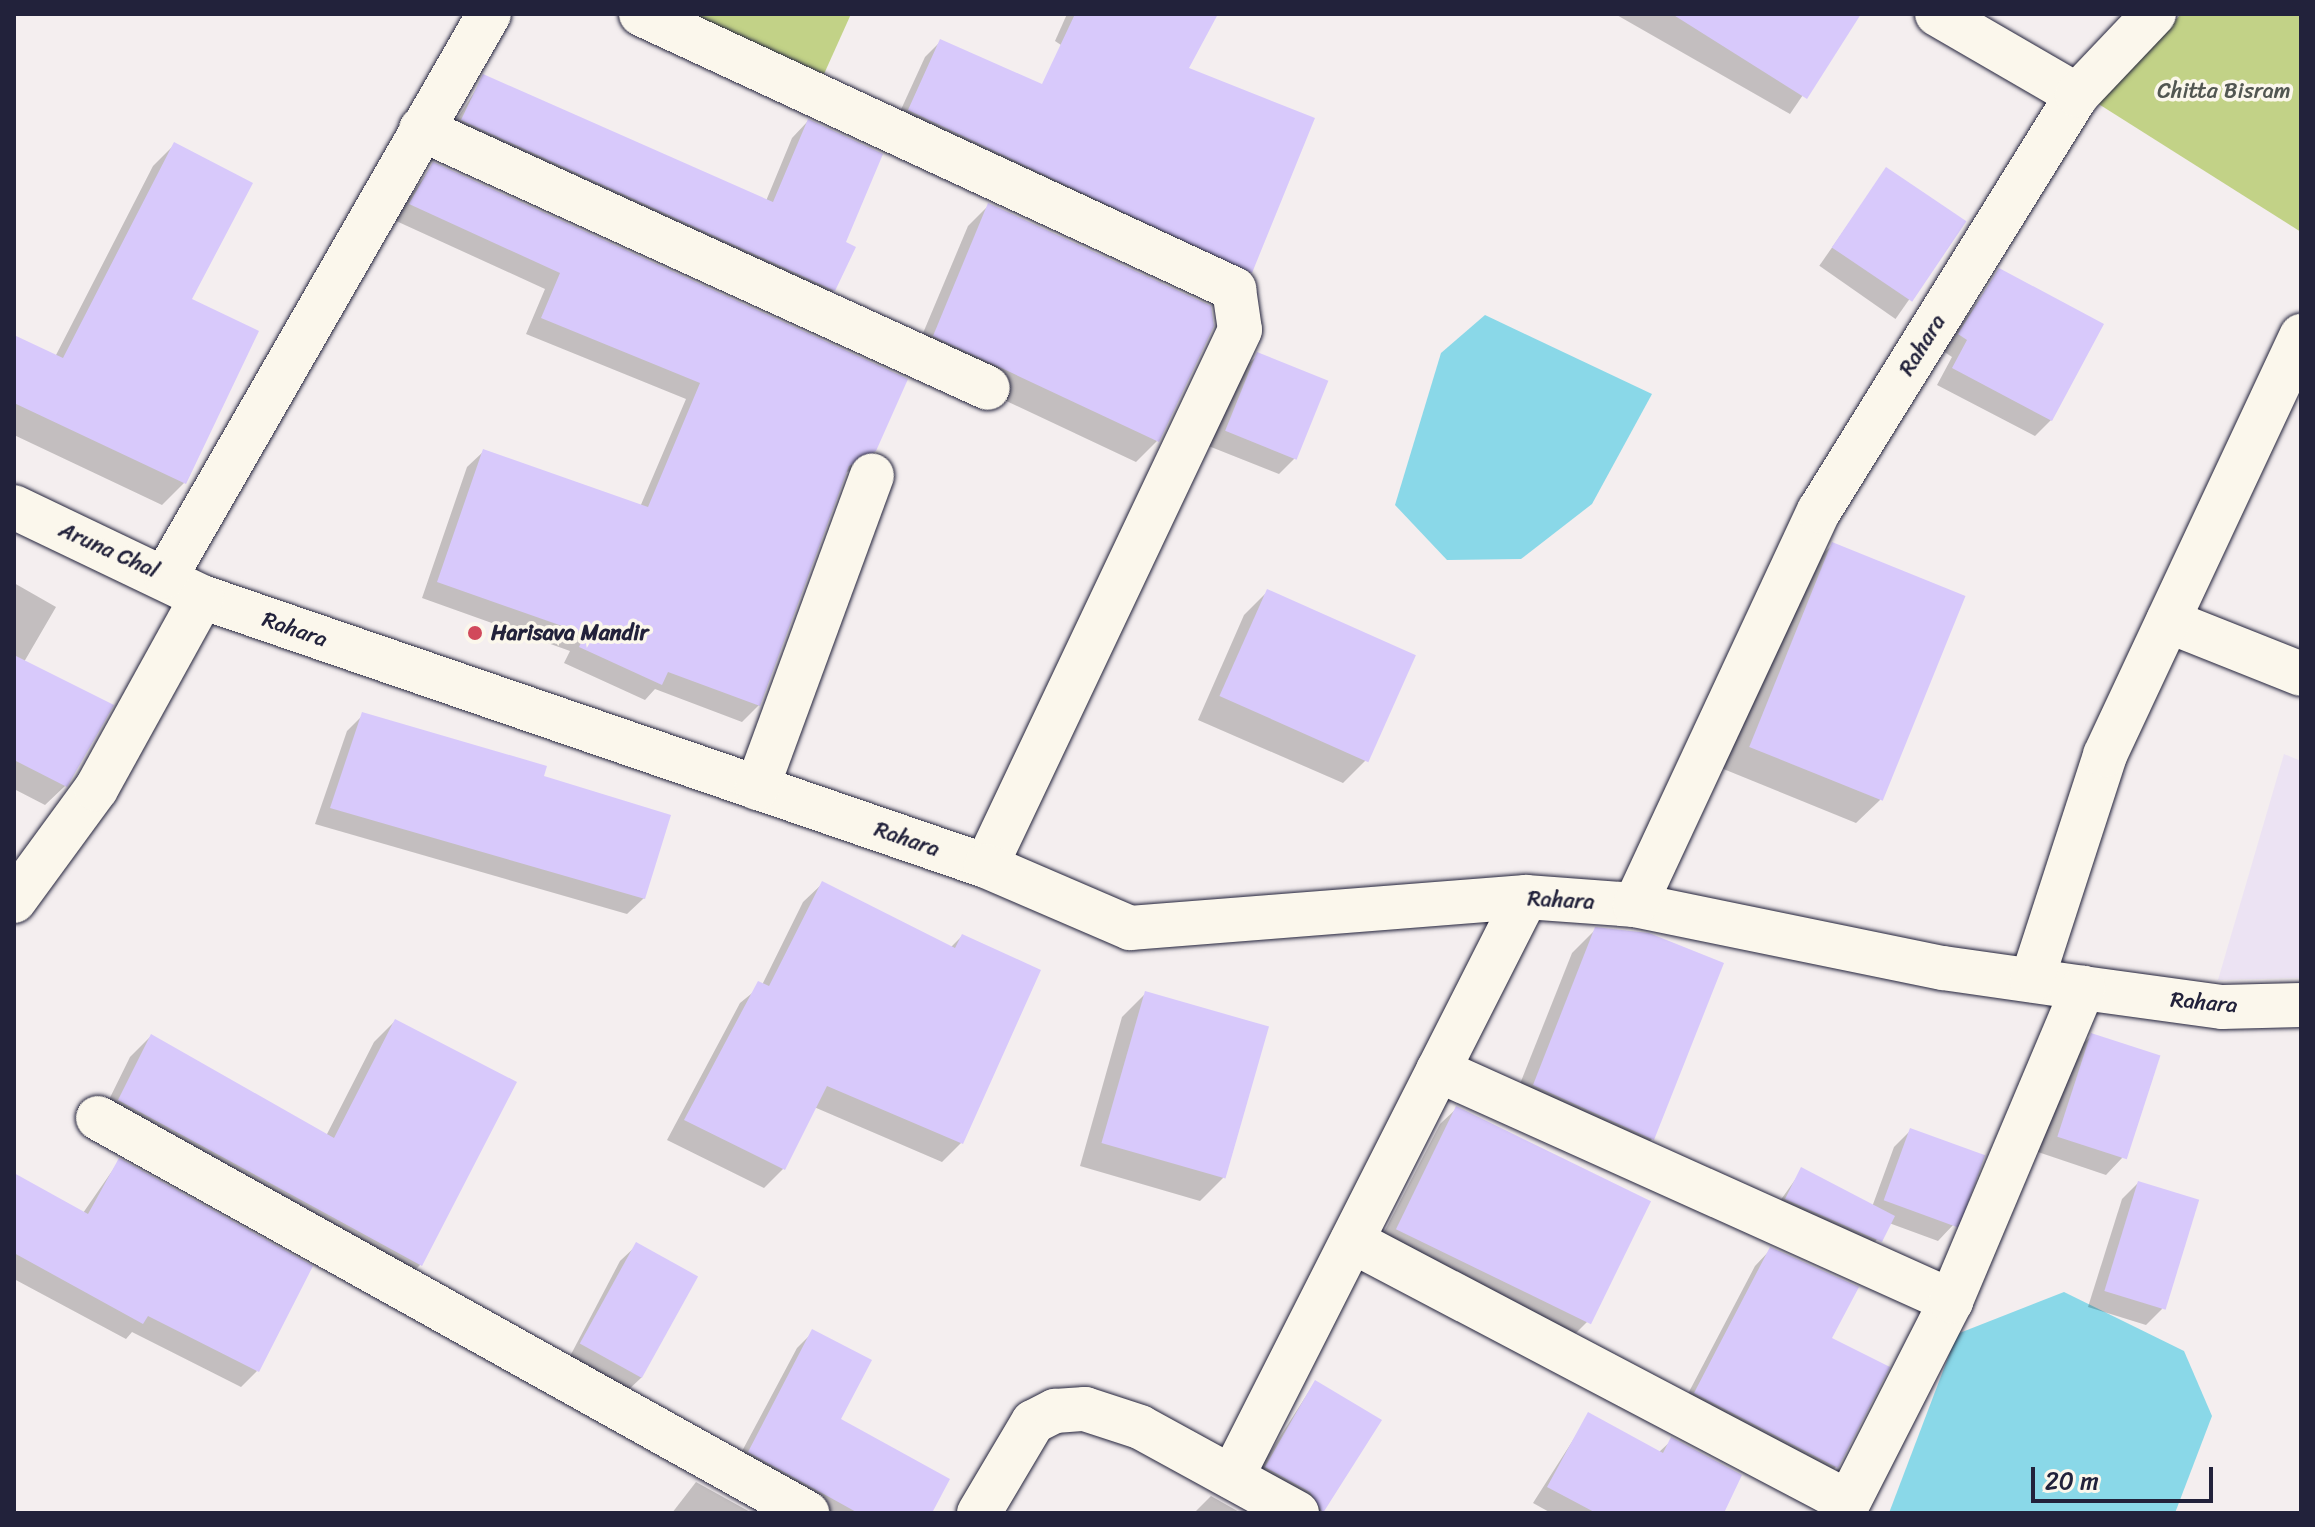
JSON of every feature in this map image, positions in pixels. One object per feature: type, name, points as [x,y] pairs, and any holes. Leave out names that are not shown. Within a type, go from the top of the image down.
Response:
[{"type":"street","points":[[14,901],[96,789],[184,586],[421,129],[489,14]]},
{"type":"street","points":[[641,14],[1234,289],[1240,330],[986,866]]},
{"type":"street","points":[[1937,14],[2077,95]]},
{"type":"street","name":"Rahara","points":[[1635,905],[1819,511],[2077,95],[2154,14]]},
{"type":"street","points":[[421,129],[988,388]]},
{"type":"street","points":[[2032,980],[2105,755],[2301,336]]},
{"type":"street","points":[[757,788],[872,475]]},
{"type":"street","name":"Aruna Chal","points":[[14,507],[184,586]]},
{"type":"street","name":"Rahara","points":[[184,586],[986,866],[1130,928],[1526,897],[1635,905],[2083,988],[2222,1007],[2301,1005]]},
{"type":"street","points":[[2168,621],[2301,674]]},
{"type":"street","points":[[1232,1477],[1526,897]]},
{"type":"street","points":[[1352,1241],[1846,1507],[1951,1301],[2083,988]]},
{"type":"street","points":[[1438,1070],[1951,1301]]},
{"type":"street","points":[[98,1118],[807,1513]]},
{"type":"street","points":[[979,1513],[1033,1422],[1055,1411],[1085,1409],[1140,1427],[1297,1513]]},
{"type":"shaded area","points":[[2284,754],[2301,761],[2301,978],[2218,980]]},
{"type":"green space","points":[[690,14],[851,14],[824,74]]},
{"type":"green space","name":"Chitta Bisram","points":[[2181,14],[2301,14],[2301,232],[2097,103]]},
{"type":"water","points":[[1485,315],[1652,394],[1592,504],[1521,559],[1447,560],[1395,505],[1441,353]]},
{"type":"water","points":[[2064,1292],[2184,1351],[2212,1416],[2175,1513],[1889,1513],[1957,1334]]},
{"type":"building","points":[[1075,14],[1218,14],[1189,68],[1315,118],[1252,273],[908,110],[940,39],[1042,84]]},
{"type":"building","points":[[1672,14],[1861,14],[1807,99]]},
{"type":"building","points":[[483,74],[773,202],[808,119],[883,154],[846,242],[856,247],[835,291],[461,120]]},
{"type":"building","points":[[174,142],[253,183],[192,299],[259,331],[186,484],[14,403],[14,335],[63,358]]},
{"type":"building","points":[[433,162],[908,379],[876,451],[849,466],[760,706],[668,672],[662,685],[579,647],[585,634],[437,582],[483,449],[648,507],[700,383],[541,318],[560,273],[409,204]]},
{"type":"building","points":[[1886,167],[1966,221],[1912,302],[1832,247]]},
{"type":"building","points":[[988,203],[1211,306],[1214,326],[1159,442],[933,336]]},
{"type":"building","points":[[1999,268],[2104,324],[2052,421],[1952,368],[1967,340],[1958,334]]},
{"type":"building","points":[[1257,352],[1328,381],[1297,460],[1225,431]]},
{"type":"building","points":[[1832,542],[1966,596],[1883,801],[1749,747]]},
{"type":"building","points":[[1267,589],[1416,655],[1368,762],[1219,696]]},
{"type":"building","points":[[14,655],[114,705],[67,787],[14,760]]},
{"type":"building","points":[[362,712],[547,766],[544,776],[671,815],[645,899],[330,808]]},
{"type":"building","points":[[822,881],[955,948],[962,934],[1041,970],[963,1144],[827,1086],[785,1170],[684,1120],[758,981],[769,986]]},
{"type":"building","points":[[1595,927],[1649,933],[1724,963],[1654,1140],[1533,1085]]},
{"type":"building","points":[[1145,991],[1269,1027],[1225,1178],[1101,1143]]},
{"type":"building","points":[[395,1019],[517,1082],[422,1266],[118,1100],[151,1034],[334,1138]]},
{"type":"building","points":[[2091,1033],[2160,1056],[2127,1159],[2057,1137]]},
{"type":"building","points":[[1456,1106],[1651,1201],[1591,1324],[1396,1229]]},
{"type":"building","points":[[1910,1128],[1985,1155],[1959,1228],[1884,1200]]},
{"type":"building","points":[[119,1158],[313,1266],[259,1372],[148,1316],[143,1324],[14,1253],[14,1173],[88,1214]]},
{"type":"building","points":[[1801,1167],[1895,1216],[1882,1242],[1785,1199]]},
{"type":"building","points":[[2138,1181],[2199,1200],[2166,1310],[2104,1291]]},
{"type":"building","points":[[636,1242],[698,1276],[642,1378],[580,1343]]},
{"type":"building","points":[[1770,1247],[1859,1287],[1832,1338],[1890,1367],[1838,1468],[1694,1393]]},
{"type":"building","points":[[812,1329],[872,1360],[841,1419],[950,1479],[932,1513],[858,1513],[748,1452]]},
{"type":"building","points":[[1315,1380],[1382,1420],[1323,1513],[1310,1492],[1265,1467]]},
{"type":"building","points":[[1588,1412],[1663,1453],[1671,1437],[1742,1475],[1724,1513],[1596,1513],[1547,1487]]},
{"type":"place","name":"Harisava Mandir","points":[[475,633]]}]
